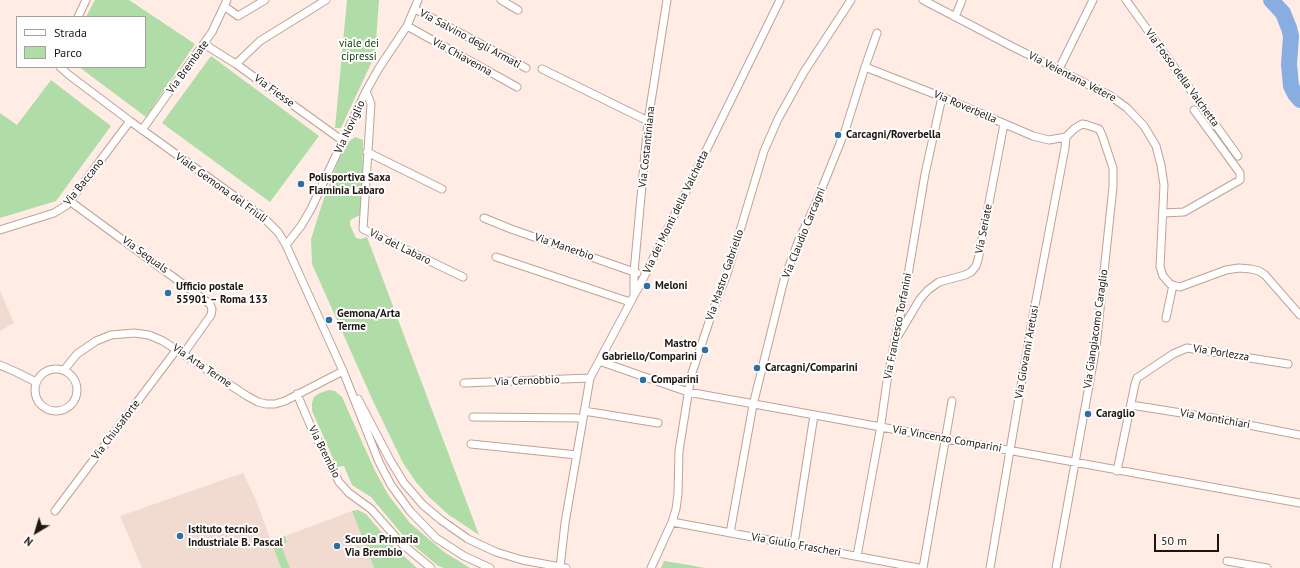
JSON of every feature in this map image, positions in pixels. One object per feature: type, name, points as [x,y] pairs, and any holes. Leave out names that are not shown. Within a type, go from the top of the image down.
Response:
[{"type":"street","points":[[78,16],[86,0]]},
{"type":"street","points":[[226,3],[238,16],[265,0]]},
{"type":"street","points":[[236,64],[260,41],[326,0]]},
{"type":"street","points":[[366,91],[379,68],[407,26],[418,0]]},
{"type":"street","points":[[501,0],[518,10]]},
{"type":"street","name":"Via Costantiniana","points":[[634,294],[634,272],[648,121],[667,0]]},
{"type":"street","name":"Via dei Monti della Valchetta","points":[[562,568],[577,455],[590,378],[644,275],[780,0]]},
{"type":"street","name":"Via Mastro Gabriello","points":[[651,568],[672,522],[677,499],[679,451],[692,371],[741,232],[757,174],[769,138],[807,67],[851,0]]},
{"type":"street","name":"Via Veientana Vetere","points":[[923,0],[1011,46],[1087,83],[1120,102],[1147,130],[1156,146],[1164,185],[1160,267],[1165,278],[1173,285]]},
{"type":"street","points":[[955,17],[962,0]]},
{"type":"street","points":[[1059,69],[1093,0]]},
{"type":"street","name":"Via Fosso della Valchetta","points":[[1126,0],[1238,156]]},
{"type":"street","name":"Via Brembate","points":[[142,130],[204,44],[226,3]]},
{"type":"street","name":"Via Salvino degli Armati","points":[[414,9],[526,68]]},
{"type":"street","name":"Via Chiavenna","points":[[407,26],[517,87]]},
{"type":"street","name":"Via Claudio Carcagni","points":[[730,533],[753,405],[784,280],[845,131],[877,33]]},
{"type":"street","name":"Via Fiesse","points":[[204,44],[236,64],[343,141]]},
{"type":"street","name":"Via Roverbella","points":[[865,67],[1041,138],[1049,140],[1066,137]]},
{"type":"street","name":"Viale Gemona del Friuli","points":[[61,68],[142,130],[262,216],[278,232],[286,245],[343,371],[383,471],[403,502],[420,523],[436,538],[464,556],[490,568]]},
{"type":"street","points":[[542,69],[648,121]]},
{"type":"street","name":"Via Noviglio","points":[[286,245],[301,226],[311,209],[366,91]]},
{"type":"street","name":"Via del Labaro","points":[[366,91],[371,104],[363,229],[463,277]]},
{"type":"street","name":"Via Francesco Torfanini","points":[[857,556],[926,168],[942,97]]},
{"type":"street","points":[[1163,213],[1184,212],[1238,182],[1241,177],[1240,173],[1194,110]]},
{"type":"street","name":"Via Baccano","points":[[0,230],[54,213],[71,202],[130,121]]},
{"type":"street","name":"Via Seriate","points":[[895,341],[920,299],[928,290],[939,282],[965,275],[971,272],[976,266],[1004,124]]},
{"type":"street","name":"Via Giangiacomo Caraglio","points":[[1056,568],[1096,347],[1113,187],[1113,168],[1099,129],[1082,124],[1077,126],[1066,137]]},
{"type":"street","name":"Via Giovanni Aretusi","points":[[990,568],[1035,305],[1066,137]]},
{"type":"street","points":[[367,152],[442,190]]},
{"type":"street","name":"Via Sequals","points":[[71,202],[210,304],[212,309],[210,315],[184,354]]},
{"type":"street","name":"Via Manerbio","points":[[484,218],[511,229],[644,275]]},
{"type":"street","points":[[496,257],[630,302]]},
{"type":"street","points":[[1166,318],[1173,285],[1178,287],[1185,286],[1235,268],[1259,271],[1300,315]]},
{"type":"street","name":"Via Arta Terme","points":[[64,370],[72,359],[96,341],[111,335],[131,333],[145,334],[158,338],[247,396],[258,402],[269,404],[284,401],[343,371]]},
{"type":"street","name":"Via Porlezza","points":[[1117,471],[1137,378],[1169,356],[1187,348],[1288,364]]},
{"type":"street","name":"Via Chiusaforte","points":[[55,511],[177,349]]},
{"type":"street","name":"Via Vincenzo Comparini","points":[[598,361],[688,392],[1300,503]]},
{"type":"street","points":[[0,365],[36,382]]},
{"type":"street","points":[[51,369],[64,370],[70,374],[76,386],[74,400],[64,409],[50,410],[39,402],[36,396],[36,382],[40,376],[51,369]]},
{"type":"street","name":"Viale Gemona del Friuli","points":[[343,371],[396,471],[411,491],[432,513],[459,534],[484,547],[522,560],[562,568]]},
{"type":"street","name":"Via Cernobbio","points":[[464,384],[590,378]]},
{"type":"street","name":"Via Brembio","points":[[297,394],[335,475],[346,490],[371,509],[396,538],[415,556],[431,568]]},
{"type":"street","points":[[922,568],[952,401]]},
{"type":"street","name":"Via Montichiari","points":[[1130,405],[1213,418],[1300,435]]},
{"type":"street","points":[[584,411],[658,423]]},
{"type":"street","points":[[794,544],[814,415]]},
{"type":"street","points":[[473,417],[583,418]]},
{"type":"street","points":[[471,444],[577,455]]},
{"type":"street","name":"Via Giulio Frascheri","points":[[672,522],[919,568]]},
{"type":"street","points":[[1227,561],[1267,568]]},
{"type":"shaded area","points":[[0,291],[14,323],[0,331]]},
{"type":"shaded area","points":[[243,473],[256,500],[281,568],[142,568],[120,516]]},
{"type":"shaded area","points":[[352,511],[374,568],[290,568],[281,545],[287,542],[285,536]]},
{"type":"green space","points":[[95,0],[129,0],[195,44],[146,117],[80,68],[146,68],[146,16],[87,16]]},
{"type":"green space","name":"viale dei cipressi","points":[[347,0],[379,0],[375,55],[341,128],[335,128]]},
{"type":"green space","points":[[211,56],[319,136],[270,202],[162,123]]},
{"type":"green space","points":[[51,80],[111,126],[56,201],[0,218],[0,113],[17,125]]},
{"type":"green space","points":[[355,137],[363,140],[362,207],[360,215],[350,221],[350,225],[356,238],[361,239],[367,237],[479,535],[449,515],[430,498],[416,482],[403,463],[373,401],[312,264],[311,239],[324,198],[339,159],[348,142]]},
{"type":"green space","points":[[329,390],[335,391],[342,397],[375,471],[389,496],[410,523],[444,552],[470,568],[443,568],[437,565],[406,539],[371,497],[352,485],[344,466],[337,467],[312,411],[314,397]]},
{"type":"green space","points":[[358,510],[366,514],[396,549],[417,568],[374,568],[352,511]]},
{"type":"green space","points":[[285,536],[287,542],[281,545],[290,568],[281,568],[271,541]]},
{"type":"green space","points":[[664,561],[689,565],[705,568],[661,568]]},
{"type":"waterway","points":[[1271,0],[1283,13],[1289,28],[1291,36],[1289,64],[1291,86],[1300,100]]},
{"type":"place","name":"Carcagni/Roverbella","points":[[838,135]]},
{"type":"place","name":"Polisportiva Saxa Flaminia Labaro","points":[[301,184]]},
{"type":"place","name":"Meloni","points":[[647,286]]},
{"type":"place","name":"Ufficio postale 55901 – Roma 133","points":[[168,293]]},
{"type":"place","name":"Gemona/Arta Terme","points":[[329,320]]},
{"type":"place","name":"Mastro Gabriello/Comparini","points":[[705,350]]},
{"type":"place","name":"Carcagni/Comparini","points":[[757,368]]},
{"type":"place","name":"Comparini","points":[[643,380]]},
{"type":"place","name":"Caraglio","points":[[1088,414]]},
{"type":"place","name":"Istituto tecnico Industriale B. Pascal","points":[[180,536]]},
{"type":"place","name":"Scuola Primaria Via Brembio","points":[[337,546]]}]
